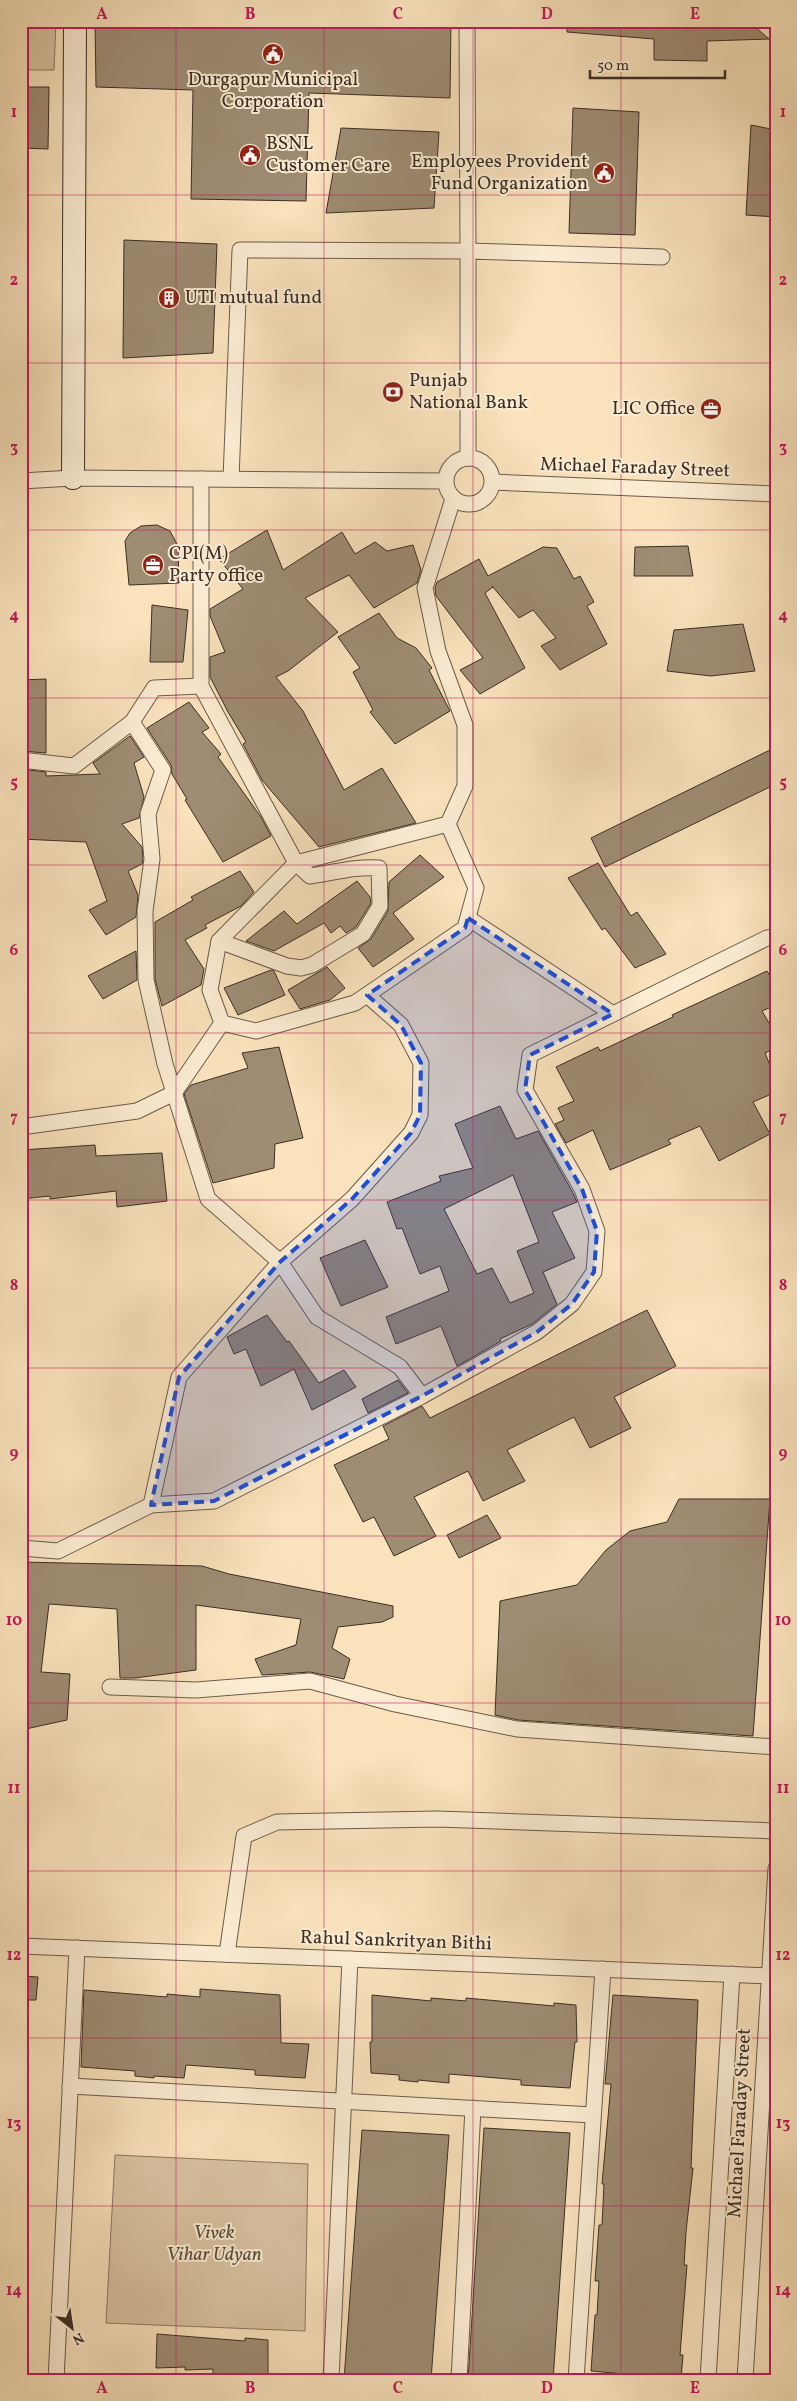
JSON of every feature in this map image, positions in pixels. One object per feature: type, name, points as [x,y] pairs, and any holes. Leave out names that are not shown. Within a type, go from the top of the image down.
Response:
[{"type":"street","points":[[73,478],[75,21]]},
{"type":"street","points":[[467,21],[468,458]]},
{"type":"street","points":[[231,480],[240,250],[468,250],[662,257]]},
{"type":"street","points":[[468,458],[480,460],[486,465],[491,473],[493,482],[491,491],[479,503],[462,504],[453,499],[445,481],[454,463],[468,458]]},
{"type":"street","points":[[21,481],[73,478],[445,481]]},
{"type":"street","points":[[201,479],[201,686],[296,863],[310,876],[339,873],[359,867],[379,868],[380,906],[363,934],[336,952],[301,968],[287,966],[219,941]]},
{"type":"street","name":"Michael Faraday Street","points":[[493,482],[776,494]]},
{"type":"street","points":[[222,1022],[256,1032],[355,1003],[465,928],[476,888],[448,824],[464,786],[465,725],[438,651],[425,588],[453,499]]},
{"type":"street","points":[[21,760],[74,766],[132,722],[154,688],[201,686]]},
{"type":"street","points":[[132,722],[163,770],[148,814],[152,859],[145,911],[146,980],[174,1093],[208,1199],[280,1262],[316,1317],[400,1367],[422,1396]]},
{"type":"street","points":[[222,1022],[210,990],[219,941],[296,863],[448,824]]},
{"type":"street","points":[[468,918],[613,1014]]},
{"type":"street","points":[[21,1548],[58,1551],[151,1505],[214,1501],[422,1396],[537,1332],[572,1304],[594,1272],[597,1231],[582,1189],[524,1090],[530,1055],[767,938],[776,936]]},
{"type":"street","points":[[151,1505],[179,1377],[280,1262],[352,1199],[412,1133],[420,1115],[421,1063],[401,1025],[367,995]]},
{"type":"street","points":[[21,1127],[137,1112],[174,1093],[222,1022]]},
{"type":"street","points":[[110,1687],[196,1690],[310,1681],[395,1704],[517,1729],[776,1747]]},
{"type":"street","points":[[227,1954],[244,1836],[276,1822],[437,1820],[776,1830]]},
{"type":"street","name":"Michael Faraday Street","points":[[745,2380],[776,1868]]},
{"type":"street","name":"Rahul Sankrityan Bithi","points":[[21,1946],[769,1976]]},
{"type":"street","points":[[56,2380],[77,1948]]},
{"type":"street","points":[[331,2380],[350,1959]]},
{"type":"street","points":[[576,2380],[603,1969]]},
{"type":"street","points":[[708,2380],[732,1974]]},
{"type":"street","points":[[70,2086],[593,2115]]},
{"type":"street","points":[[459,2380],[473,2108]]},
{"type":"highlighted area","points":[[468,918],[613,1014],[530,1055],[525,1090],[582,1189],[597,1231],[594,1272],[572,1304],[537,1332],[422,1396],[214,1501],[151,1505],[179,1377],[280,1262],[352,1199],[411,1133],[420,1115],[421,1063],[401,1025],[367,995],[465,928]]},
{"type":"green space","points":[[21,21],[56,21],[54,70],[21,70]]},
{"type":"green space","name":"Vivek Vihar Udyan","points":[[115,2155],[308,2164],[305,2331],[106,2323]]},
{"type":"building","name":"Durgapur Municipal Corporation","points":[[95,21],[451,21],[450,98],[309,93],[306,201],[191,199],[193,90],[96,87]]},
{"type":"building","points":[[567,21],[748,21],[769,39],[707,41],[707,61],[654,60],[654,39],[567,32]]},
{"type":"building","points":[[21,87],[49,87],[48,149],[21,148]]},
{"type":"building","name":"Employees Provident Fund Organization","points":[[573,108],[639,112],[635,235],[569,233]]},
{"type":"building","points":[[751,125],[776,130],[776,217],[746,215]]},
{"type":"building","points":[[341,128],[439,132],[434,208],[326,213]]},
{"type":"building","name":"UTI mutual fund","points":[[124,240],[217,244],[213,353],[123,358]]},
{"type":"building","name":"CPI(M) Party office","points":[[157,525],[170,531],[178,546],[179,583],[129,585],[125,541],[130,533],[141,526]]},
{"type":"building","points":[[267,530],[283,570],[342,532],[355,554],[375,542],[387,551],[413,545],[421,570],[417,583],[374,608],[349,575],[305,598],[338,632],[288,671],[276,677],[303,711],[344,790],[382,768],[416,823],[319,847],[262,780],[243,744],[246,742],[210,677],[210,657],[225,652],[210,616],[210,609],[243,589],[219,559]]},
{"type":"building","points":[[688,546],[693,576],[634,576],[635,547]]},
{"type":"building","points":[[543,547],[557,548],[574,579],[580,576],[594,602],[587,606],[607,644],[560,670],[541,646],[556,638],[533,610],[519,618],[493,587],[485,593],[525,668],[480,694],[460,670],[483,658],[436,596],[435,588],[437,582],[479,559],[488,576]]},
{"type":"building","points":[[152,605],[188,610],[183,662],[150,662]]},
{"type":"building","points":[[379,613],[397,638],[416,648],[432,668],[429,670],[450,711],[395,744],[370,712],[373,710],[353,672],[360,668],[338,637]]},
{"type":"building","points":[[743,624],[755,671],[711,676],[667,671],[674,630]]},
{"type":"building","points":[[46,679],[46,753],[21,751],[21,680]]},
{"type":"building","points":[[189,702],[209,728],[202,732],[221,754],[218,757],[261,817],[271,836],[223,862],[185,800],[187,799],[172,774],[171,765],[147,728]]},
{"type":"building","points":[[130,736],[144,757],[134,763],[144,797],[139,818],[122,824],[142,847],[143,859],[142,864],[128,871],[138,895],[136,917],[106,935],[89,910],[107,901],[86,842],[21,839],[21,769],[46,772],[46,776],[100,774],[93,763]]},
{"type":"building","points":[[776,747],[776,784],[605,867],[591,838]]},
{"type":"building","points":[[420,855],[444,877],[393,913],[414,939],[373,967],[358,948],[371,939],[388,911],[389,882]]},
{"type":"building","points":[[598,863],[631,916],[637,912],[666,954],[635,968],[605,928],[602,930],[568,878]]},
{"type":"building","points":[[240,871],[254,892],[241,906],[205,925],[207,928],[185,940],[204,969],[201,985],[162,1006],[155,979],[155,922],[193,900],[191,897]]},
{"type":"building","points":[[357,881],[370,897],[371,903],[356,927],[346,933],[340,926],[331,933],[324,923],[274,951],[246,941],[284,911],[297,924]]},
{"type":"building","points":[[136,951],[137,980],[103,999],[88,976]]},
{"type":"building","points":[[327,967],[345,988],[330,1000],[300,1009],[288,990]]},
{"type":"building","points":[[271,970],[274,971],[285,995],[238,1015],[224,988]]},
{"type":"building","points":[[767,971],[776,986],[776,1005],[762,1011],[776,1035],[776,1048],[765,1053],[776,1080],[776,1092],[753,1102],[770,1134],[719,1161],[700,1126],[668,1140],[671,1144],[610,1170],[593,1130],[566,1143],[555,1124],[564,1120],[558,1108],[574,1101],[556,1067],[598,1047],[600,1051]]},
{"type":"building","points":[[279,1047],[303,1138],[275,1144],[274,1168],[213,1183],[184,1094],[191,1085],[248,1068],[242,1053]]},
{"type":"building","points":[[500,1106],[516,1139],[538,1131],[577,1202],[552,1212],[575,1258],[543,1272],[557,1304],[532,1324],[500,1339],[501,1341],[457,1366],[441,1326],[396,1344],[386,1317],[449,1291],[440,1266],[420,1274],[402,1228],[397,1229],[387,1202],[441,1181],[439,1176],[473,1168],[455,1124]],"holes":[[[513,1175],[539,1242],[517,1251],[534,1293],[510,1303],[492,1268],[477,1274],[444,1209]]]},
{"type":"building","points":[[95,1145],[96,1156],[162,1153],[167,1201],[117,1207],[116,1191],[50,1199],[50,1196],[21,1199],[21,1150]]},
{"type":"building","points":[[365,1240],[388,1287],[341,1306],[320,1258]]},
{"type":"building","points":[[647,1310],[676,1366],[614,1397],[631,1428],[590,1448],[574,1417],[507,1450],[525,1481],[483,1501],[468,1471],[414,1497],[436,1536],[394,1556],[374,1517],[363,1522],[334,1465],[389,1439],[383,1426],[422,1406],[430,1418]]},
{"type":"building","points":[[267,1315],[287,1342],[289,1341],[319,1383],[344,1370],[356,1387],[312,1410],[294,1369],[261,1386],[246,1349],[234,1354],[227,1337]]},
{"type":"building","points":[[398,1380],[408,1393],[368,1413],[362,1399]]},
{"type":"building","points":[[679,1499],[770,1499],[753,1736],[518,1720],[495,1715],[500,1601],[577,1585],[606,1550],[630,1531],[667,1522]]},
{"type":"building","points":[[487,1515],[501,1538],[459,1558],[447,1535]]},
{"type":"building","points":[[21,1562],[202,1566],[229,1574],[393,1606],[393,1617],[382,1622],[338,1627],[332,1648],[350,1659],[344,1679],[310,1672],[262,1675],[255,1659],[296,1645],[301,1619],[196,1605],[196,1670],[135,1678],[120,1678],[117,1609],[49,1604],[41,1672],[70,1674],[67,1720],[21,1730]]},
{"type":"building","points":[[21,1976],[38,1977],[36,2000],[21,2000]]},
{"type":"building","points":[[200,1989],[280,1995],[281,2043],[309,2044],[305,2078],[255,2075],[255,2070],[186,2065],[184,2078],[154,2076],[154,2078],[135,2076],[135,2071],[81,2067],[84,1990],[167,1997],[167,1994],[200,1997]]},
{"type":"building","points":[[372,1995],[431,2001],[431,1998],[466,2001],[466,1998],[554,2006],[554,2003],[576,2005],[577,2042],[575,2042],[570,2088],[521,2085],[521,2080],[449,2074],[449,2083],[418,2080],[418,2082],[399,2080],[399,2075],[371,2073]]},
{"type":"building","points":[[613,1995],[698,2000],[691,2168],[693,2168],[684,2265],[687,2265],[680,2355],[683,2355],[681,2379],[591,2371],[599,2281],[595,2281],[599,2225],[602,2225],[604,2184],[602,2184],[611,2084],[605,2084]]},
{"type":"building","points":[[484,2128],[570,2133],[553,2380],[468,2380]]},
{"type":"building","points":[[362,2130],[449,2135],[431,2380],[344,2380]]},
{"type":"building","points":[[157,2334],[245,2341],[245,2338],[268,2340],[268,2377],[213,2378],[213,2369],[185,2370],[185,2367],[156,2368]]},
{"type":"place","name":"Durgapur Municipal Corporation","points":[[273,54]]},
{"type":"place","name":"BSNL Customer Care","points":[[250,155]]},
{"type":"place","name":"Employees Provident Fund Organization","points":[[604,173]]},
{"type":"place","name":"UTI mutual fund","points":[[169,298]]},
{"type":"place","name":"Punjab National Bank","points":[[393,392]]},
{"type":"place","name":"LIC Office","points":[[711,409]]},
{"type":"place","name":"CPI(M) Party office","points":[[153,565]]}]
